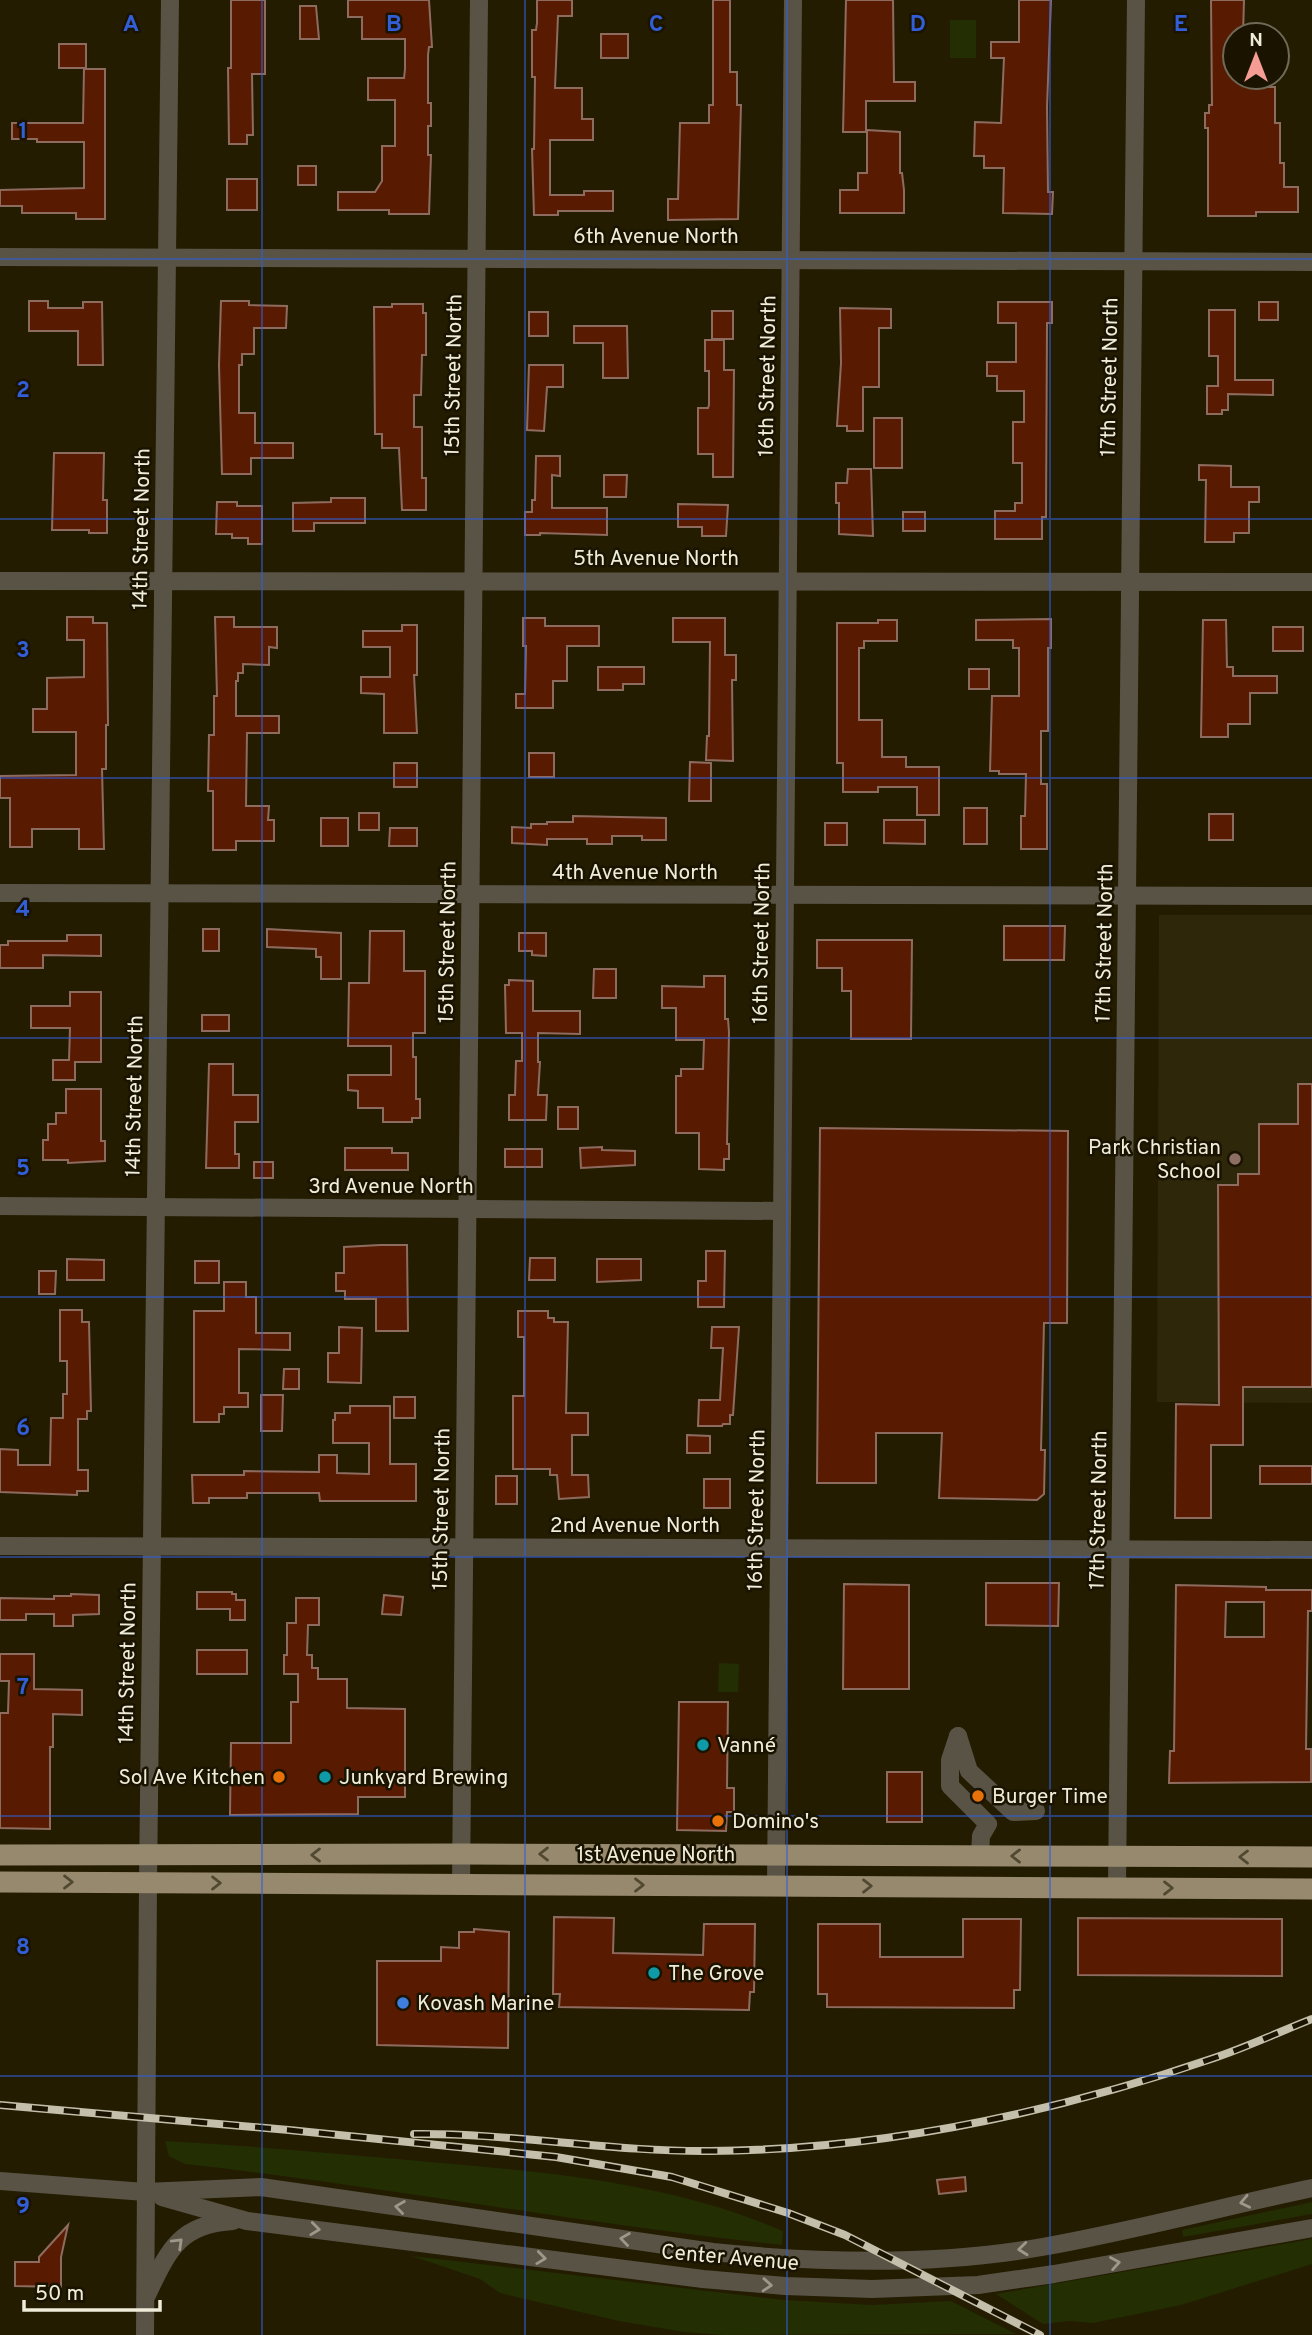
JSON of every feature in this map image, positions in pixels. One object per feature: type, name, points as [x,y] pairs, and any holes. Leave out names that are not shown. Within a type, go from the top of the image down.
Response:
[{"type":"main road","name":"1st Avenue North","points":[[0,1855],[1312,1857]]},
{"type":"main road","name":"1st Avenue North","points":[[0,1882],[1312,1889]]},
{"type":"street","name":"14th Street North","points":[[145,2335],[148,1856],[170,0]]},
{"type":"street","name":"15th Street North","points":[[461,1885],[479,0]]},
{"type":"street","name":"16th Street North","points":[[776,1886],[793,0]]},
{"type":"street","name":"17th Street North","points":[[1117,1888],[1136,0]]},
{"type":"street","name":"6th Avenue North","points":[[0,257],[1312,261]]},
{"type":"street","name":"5th Avenue North","points":[[0,581],[1312,582]]},
{"type":"street","name":"4th Avenue North","points":[[0,893],[1312,896]]},
{"type":"street","name":"3rd Avenue North","points":[[0,1206],[782,1211]]},
{"type":"street","name":"2nd Avenue North","points":[[0,1546],[1312,1549]]},
{"type":"street","points":[[980,1856],[981,1836],[988,1824],[950,1786],[950,1760],[958,1737],[969,1771],[1013,1812],[1036,1811]]},
{"type":"street","name":"Center Avenue","points":[[0,2181],[145,2192],[261,2187],[713,2252],[787,2258],[870,2260],[962,2256],[1040,2247],[1312,2188]]},
{"type":"street","name":"Center Avenue","points":[[145,2192],[247,2221],[714,2281],[872,2289],[978,2285],[1312,2228]]},
{"type":"street","points":[[145,2302],[173,2246],[195,2228],[215,2222],[247,2221]]},
{"type":"shaded area","name":"Park Christian School","points":[[1159,915],[1312,915],[1312,1403],[1157,1402]]},
{"type":"green space","points":[[950,20],[976,20],[976,58],[950,58]]},
{"type":"green space","points":[[719,1663],[739,1664],[738,1692],[718,1692]]},
{"type":"green space","points":[[165,2141],[475,2166],[610,2182],[698,2201],[741,2215],[783,2231],[782,2245],[632,2227],[185,2164],[169,2156]]},
{"type":"green space","points":[[1312,2202],[1312,2214],[1183,2237],[1182,2230]]},
{"type":"green space","points":[[1312,2239],[1312,2264],[1181,2305],[1093,2323],[1069,2321],[1043,2324],[996,2294]]},
{"type":"green space","points":[[412,2256],[784,2300],[872,2305],[951,2301],[1016,2334],[723,2335],[684,2332],[619,2321],[500,2293],[480,2279]]},
{"type":"building","points":[[231,0],[265,0],[265,74],[252,74],[253,135],[247,135],[247,144],[229,144]]},
{"type":"building","points":[[348,0],[429,0],[432,47],[429,47],[428,55],[428,103],[431,103],[431,126],[428,126],[428,155],[431,155],[429,214],[389,214],[389,210],[338,210],[338,192],[375,192],[382,181],[382,146],[395,146],[395,100],[368,100],[368,78],[404,78],[405,69],[405,39],[362,39],[362,17],[348,17]]},
{"type":"building","points":[[537,0],[572,0],[572,16],[558,16],[555,88],[582,88],[582,119],[593,119],[593,140],[550,140],[550,195],[584,195],[584,191],[613,191],[613,211],[558,211],[558,215],[534,215],[532,149],[535,77],[532,77],[532,30],[536,30]]},
{"type":"building","points":[[713,0],[730,0],[730,72],[737,72],[737,105],[741,105],[738,219],[668,220],[668,199],[678,199],[680,123],[709,123],[709,105],[713,105]]},
{"type":"building","points":[[846,0],[893,0],[894,82],[915,82],[915,101],[866,101],[866,132],[843,132]]},
{"type":"building","points":[[1019,0],[1051,0],[1047,107],[1048,192],[1053,192],[1052,214],[1003,213],[1004,168],[984,168],[984,156],[974,156],[975,122],[1001,123],[1004,58],[991,58],[991,42],[1019,42]]},
{"type":"building","points":[[1211,0],[1244,0],[1243,21],[1221,21],[1221,91],[1275,91],[1275,123],[1280,123],[1280,163],[1284,163],[1284,187],[1298,187],[1298,212],[1256,212],[1256,216],[1208,216],[1208,128],[1205,128],[1205,113],[1209,113],[1209,105],[1212,105]]},
{"type":"building","points":[[300,6],[316,6],[319,39],[300,39]]},
{"type":"building","points":[[601,34],[628,34],[628,58],[601,58]]},
{"type":"building","points":[[59,44],[86,44],[86,68],[59,68]]},
{"type":"building","points":[[84,69],[105,69],[105,219],[76,219],[76,213],[22,213],[22,206],[0,206],[0,190],[84,188],[84,142],[12,139],[12,123],[83,123]]},
{"type":"building","points":[[867,130],[900,132],[904,213],[840,213],[840,190],[858,190],[858,173],[867,173]]},
{"type":"building","points":[[298,166],[316,166],[316,185],[298,185]]},
{"type":"building","points":[[227,179],[257,179],[257,210],[227,210]]},
{"type":"building","points":[[29,301],[48,301],[48,308],[83,308],[83,302],[102,302],[103,365],[78,365],[78,331],[29,331]]},
{"type":"building","points":[[221,301],[249,301],[249,305],[287,306],[286,328],[254,328],[254,354],[242,354],[242,365],[239,365],[239,413],[255,413],[255,443],[293,443],[293,458],[251,458],[251,474],[222,474],[219,365]]},
{"type":"building","points":[[998,302],[1052,302],[1052,323],[1047,323],[1046,517],[1042,517],[1042,539],[995,539],[995,511],[1015,511],[1015,503],[1022,503],[1022,463],[1013,463],[1013,422],[1024,422],[1024,391],[997,391],[997,376],[987,376],[987,362],[1016,362],[1016,323],[998,323]]},
{"type":"building","points":[[1259,302],[1278,302],[1278,320],[1259,320]]},
{"type":"building","points":[[392,304],[423,304],[423,313],[426,313],[426,355],[422,355],[421,395],[414,395],[414,427],[422,427],[422,478],[426,478],[426,510],[402,510],[399,448],[382,448],[382,434],[375,434],[374,307],[392,307]]},
{"type":"building","points":[[840,308],[891,309],[891,328],[879,328],[879,387],[863,387],[863,431],[847,431],[847,426],[837,426],[841,363]]},
{"type":"building","points":[[1209,310],[1235,310],[1235,380],[1273,380],[1273,395],[1228,394],[1228,410],[1222,410],[1222,414],[1207,414],[1207,386],[1218,386],[1218,356],[1209,356]]},
{"type":"building","points":[[712,311],[733,311],[733,339],[712,339]]},
{"type":"building","points":[[529,312],[548,312],[548,336],[529,336]]},
{"type":"building","points":[[574,326],[627,326],[628,378],[603,378],[603,343],[574,343]]},
{"type":"building","points":[[705,340],[724,340],[724,370],[734,370],[733,477],[713,477],[713,454],[698,454],[698,408],[708,408],[709,405]]},
{"type":"building","points":[[529,365],[563,365],[563,387],[547,387],[544,431],[527,430]]},
{"type":"building","points":[[874,418],[902,418],[902,468],[874,468]]},
{"type":"building","points":[[54,453],[104,453],[103,500],[107,500],[107,533],[52,530]]},
{"type":"building","points":[[536,456],[560,456],[560,476],[552,475],[552,508],[607,508],[607,535],[525,535],[525,512],[532,512],[532,500],[535,500]]},
{"type":"building","points":[[1199,465],[1231,466],[1231,487],[1259,487],[1259,502],[1249,502],[1249,533],[1234,533],[1234,542],[1205,542],[1206,480],[1199,480]]},
{"type":"building","points":[[848,469],[871,469],[873,536],[839,534],[836,483],[847,483]]},
{"type":"building","points":[[604,475],[627,475],[626,497],[604,497]]},
{"type":"building","points":[[331,498],[365,498],[365,523],[314,523],[314,531],[293,531],[293,503],[331,502]]},
{"type":"building","points":[[217,502],[237,502],[237,506],[262,506],[262,544],[248,544],[248,538],[232,538],[232,534],[216,534]]},
{"type":"building","points":[[678,504],[728,505],[726,536],[702,536],[702,527],[678,527]]},
{"type":"building","points":[[903,512],[925,512],[925,531],[903,531]]},
{"type":"building","points":[[67,617],[93,617],[93,623],[107,623],[108,725],[106,769],[102,769],[104,849],[79,849],[79,829],[32,829],[32,847],[10,847],[10,798],[0,798],[0,776],[76,775],[76,732],[33,732],[33,709],[47,709],[47,678],[84,677],[84,640],[67,640]]},
{"type":"building","points":[[215,617],[234,617],[234,627],[277,627],[277,648],[269,647],[269,665],[243,664],[243,673],[238,673],[236,681],[236,716],[279,716],[279,733],[247,733],[246,806],[269,806],[268,820],[274,820],[274,841],[236,841],[236,850],[213,850],[213,791],[208,791],[209,735],[214,735],[214,696],[217,696]]},
{"type":"building","points":[[523,618],[545,618],[545,626],[599,626],[599,646],[567,646],[567,681],[553,681],[553,708],[516,708],[516,694],[525,694],[526,646],[523,646]]},
{"type":"building","points":[[673,618],[725,618],[725,655],[736,655],[736,680],[732,680],[733,761],[706,760],[709,736],[710,642],[673,642]]},
{"type":"building","points":[[1051,619],[1051,648],[1048,648],[1048,731],[1041,731],[1041,784],[1047,784],[1047,849],[1021,849],[1021,816],[1025,816],[1026,774],[999,774],[999,771],[990,771],[992,696],[1019,696],[1019,648],[1013,648],[1013,640],[976,640],[976,620]]},
{"type":"building","points":[[878,620],[897,620],[897,641],[864,641],[864,648],[859,648],[859,720],[882,720],[882,757],[906,757],[906,767],[939,767],[939,815],[917,815],[917,787],[878,787],[878,792],[843,792],[843,763],[837,763],[837,623],[878,623]]},
{"type":"building","points":[[1203,620],[1226,620],[1227,667],[1233,667],[1233,676],[1277,676],[1277,693],[1250,693],[1250,724],[1228,724],[1228,737],[1201,737]]},
{"type":"building","points":[[402,625],[417,625],[417,675],[414,675],[417,733],[384,733],[384,694],[361,693],[361,677],[390,677],[390,647],[363,647],[363,631],[402,631]]},
{"type":"building","points":[[1273,627],[1303,627],[1303,651],[1273,651]]},
{"type":"building","points":[[598,667],[644,667],[644,684],[623,684],[623,690],[598,690]]},
{"type":"building","points":[[969,669],[989,669],[989,689],[969,689]]},
{"type":"building","points":[[529,753],[554,753],[554,777],[529,777]]},
{"type":"building","points":[[690,762],[711,763],[711,801],[689,801]]},
{"type":"building","points":[[394,763],[417,763],[417,787],[394,787]]},
{"type":"building","points":[[964,808],[987,808],[987,844],[964,844]]},
{"type":"building","points":[[359,813],[379,813],[379,830],[359,830]]},
{"type":"building","points":[[1209,814],[1233,814],[1233,840],[1209,840]]},
{"type":"building","points":[[573,816],[666,818],[666,840],[642,840],[642,836],[612,836],[612,844],[587,844],[587,839],[547,839],[547,845],[512,843],[512,827],[531,828],[531,824],[573,822]]},
{"type":"building","points":[[321,818],[348,818],[348,846],[321,846]]},
{"type":"building","points":[[884,820],[925,820],[925,844],[884,843]]},
{"type":"building","points":[[825,823],[847,823],[847,845],[825,845]]},
{"type":"building","points":[[390,828],[417,828],[417,846],[389,846]]},
{"type":"building","points":[[1004,926],[1065,926],[1064,960],[1004,960]]},
{"type":"building","points":[[203,929],[219,929],[219,951],[203,951]]},
{"type":"building","points":[[267,929],[341,933],[341,979],[321,979],[321,957],[316,957],[316,949],[267,947]]},
{"type":"building","points":[[370,931],[404,931],[404,971],[425,971],[425,1033],[413,1033],[416,1099],[420,1099],[420,1118],[412,1118],[412,1122],[383,1122],[383,1108],[358,1108],[358,1091],[348,1090],[348,1075],[391,1075],[391,1046],[348,1046],[349,983],[369,983]]},
{"type":"building","points":[[519,933],[546,933],[546,956],[532,955],[532,951],[519,951]]},
{"type":"building","points":[[67,935],[101,935],[101,956],[43,955],[43,968],[0,968],[0,945],[8,945],[8,941],[67,941]]},
{"type":"building","points":[[817,940],[912,940],[911,1039],[851,1039],[851,991],[842,991],[842,968],[817,968]]},
{"type":"building","points":[[594,969],[616,969],[616,998],[593,998]]},
{"type":"building","points":[[704,976],[725,976],[725,1019],[728,1019],[729,1032],[729,1159],[724,1159],[724,1170],[699,1169],[699,1133],[676,1133],[676,1076],[681,1076],[681,1069],[703,1069],[704,1040],[676,1040],[676,1008],[662,1008],[662,986],[704,987]]},
{"type":"building","points":[[509,980],[533,981],[533,1011],[580,1011],[580,1034],[538,1033],[538,1095],[547,1095],[546,1120],[509,1120],[509,1095],[515,1095],[516,1061],[522,1061],[522,1033],[506,1033],[505,985],[509,985]]},
{"type":"building","points":[[70,992],[101,992],[101,1062],[75,1062],[75,1080],[53,1080],[53,1060],[69,1060],[70,1028],[31,1028],[31,1006],[70,1006]]},
{"type":"building","points":[[202,1015],[229,1015],[229,1031],[202,1031]]},
{"type":"building","points":[[209,1064],[233,1064],[233,1095],[258,1095],[258,1122],[235,1122],[235,1154],[239,1154],[239,1168],[206,1168]]},
{"type":"building","points":[[1298,1084],[1312,1084],[1312,1387],[1243,1387],[1243,1445],[1211,1445],[1211,1518],[1175,1518],[1176,1404],[1219,1405],[1218,1185],[1238,1185],[1238,1174],[1259,1174],[1259,1124],[1298,1124]]},
{"type":"building","points":[[66,1089],[101,1089],[101,1141],[105,1141],[105,1161],[68,1163],[68,1160],[43,1160],[43,1140],[48,1140],[48,1124],[56,1124],[56,1113],[66,1113]]},
{"type":"building","points":[[558,1107],[578,1107],[578,1129],[558,1129]]},
{"type":"building","points":[[820,1128],[1068,1131],[1067,1323],[1044,1323],[1041,1450],[1045,1450],[1044,1494],[1037,1500],[939,1498],[942,1433],[876,1433],[876,1483],[817,1483]]},
{"type":"building","points":[[602,1147],[602,1150],[635,1151],[635,1165],[581,1168],[580,1148]]},
{"type":"building","points":[[345,1148],[392,1148],[392,1153],[408,1153],[408,1170],[345,1170]]},
{"type":"building","points":[[505,1149],[542,1149],[542,1167],[505,1167]]},
{"type":"building","points":[[254,1162],[273,1162],[273,1178],[254,1178]]},
{"type":"building","points":[[407,1245],[408,1331],[376,1331],[376,1299],[345,1299],[345,1291],[336,1291],[336,1273],[344,1273],[344,1247]]},
{"type":"building","points":[[706,1251],[725,1251],[724,1307],[698,1307],[698,1281],[706,1281]]},
{"type":"building","points":[[530,1258],[555,1258],[555,1280],[529,1280]]},
{"type":"building","points":[[67,1259],[104,1260],[104,1280],[67,1280]]},
{"type":"building","points":[[597,1259],[641,1259],[641,1280],[597,1282]]},
{"type":"building","points":[[195,1261],[219,1261],[219,1283],[195,1283]]},
{"type":"building","points":[[39,1271],[56,1271],[55,1294],[39,1294]]},
{"type":"building","points":[[224,1282],[246,1282],[246,1297],[256,1297],[256,1333],[290,1333],[290,1350],[239,1349],[239,1393],[248,1393],[248,1407],[224,1407],[224,1414],[219,1414],[219,1422],[194,1422],[194,1311],[224,1311]]},
{"type":"building","points":[[60,1310],[82,1310],[82,1322],[89,1322],[91,1411],[87,1411],[87,1419],[78,1419],[78,1470],[88,1470],[88,1491],[77,1491],[77,1495],[0,1492],[0,1449],[18,1450],[18,1465],[50,1465],[51,1418],[63,1418],[63,1394],[67,1394],[67,1361],[60,1361]]},
{"type":"building","points":[[518,1311],[548,1311],[548,1318],[554,1318],[554,1322],[568,1322],[566,1413],[588,1413],[588,1435],[572,1435],[572,1475],[588,1475],[589,1497],[559,1499],[557,1475],[550,1475],[550,1469],[513,1469],[513,1396],[524,1396],[524,1337],[518,1337]]},
{"type":"building","points":[[339,1327],[362,1328],[361,1383],[328,1382],[328,1353],[339,1353]]},
{"type":"building","points":[[712,1327],[739,1327],[733,1415],[730,1415],[730,1424],[698,1426],[699,1400],[720,1400],[723,1348],[711,1348]]},
{"type":"building","points":[[284,1369],[299,1369],[299,1389],[283,1389]]},
{"type":"building","points":[[261,1395],[283,1395],[282,1431],[261,1431]]},
{"type":"building","points":[[394,1397],[415,1397],[415,1418],[394,1418]]},
{"type":"building","points":[[350,1406],[390,1406],[390,1464],[416,1464],[416,1501],[320,1501],[319,1493],[247,1493],[247,1498],[209,1498],[209,1503],[193,1503],[192,1475],[244,1475],[244,1471],[319,1472],[319,1455],[337,1455],[337,1473],[369,1474],[369,1443],[333,1443],[335,1413],[350,1413]]},
{"type":"building","points":[[687,1435],[710,1436],[710,1453],[687,1453]]},
{"type":"building","points":[[1260,1466],[1312,1466],[1312,1484],[1260,1484]]},
{"type":"building","points":[[496,1476],[517,1476],[517,1504],[496,1504]]},
{"type":"building","points":[[704,1479],[730,1479],[730,1508],[704,1508]]},
{"type":"building","points":[[986,1583],[1059,1583],[1058,1626],[986,1625]]},
{"type":"building","points":[[844,1584],[909,1585],[909,1689],[843,1689]]},
{"type":"building","points":[[1176,1585],[1312,1590],[1312,1611],[1308,1611],[1306,1749],[1311,1749],[1311,1782],[1169,1783],[1170,1751],[1174,1751]],"holes":[[[1226,1602],[1264,1602],[1264,1637],[1225,1637]]]},
{"type":"building","points":[[197,1592],[236,1594],[236,1600],[245,1600],[245,1620],[230,1620],[230,1609],[197,1609]]},
{"type":"building","points":[[99,1595],[99,1614],[73,1615],[73,1626],[54,1626],[54,1614],[26,1614],[26,1620],[0,1620],[0,1598],[54,1599],[54,1596]]},
{"type":"building","points":[[384,1595],[403,1597],[401,1615],[382,1614]]},
{"type":"building","points":[[296,1598],[319,1598],[319,1625],[308,1625],[307,1655],[312,1655],[312,1668],[318,1668],[318,1679],[347,1679],[347,1708],[405,1709],[405,1797],[358,1797],[358,1814],[230,1815],[231,1743],[291,1743],[291,1702],[298,1702],[298,1674],[284,1674],[284,1655],[287,1655],[287,1623],[296,1623]]},
{"type":"building","points":[[197,1650],[247,1650],[247,1674],[197,1674]]},
{"type":"building","points":[[0,1654],[34,1654],[34,1689],[82,1690],[82,1715],[53,1714],[53,1747],[50,1747],[50,1829],[0,1828],[0,1713],[8,1713],[9,1681],[0,1681]]},
{"type":"building","name":"Vanné","points":[[679,1702],[728,1702],[727,1788],[734,1788],[734,1812],[727,1812],[726,1831],[677,1830]]},
{"type":"building","points":[[887,1772],[922,1772],[922,1822],[887,1822]]},
{"type":"building","name":"The Grove","points":[[554,1917],[614,1918],[613,1953],[703,1955],[704,1924],[755,1924],[754,1992],[750,1992],[749,2010],[559,2007],[560,1994],[553,1994]]},
{"type":"building","points":[[1078,1918],[1282,1919],[1282,1976],[1078,1975]]},
{"type":"building","name":"The Grove","points":[[963,1919],[1021,1919],[1020,1990],[1014,1990],[1014,2008],[827,2007],[827,1994],[818,1994],[818,1924],[880,1924],[880,1957],[963,1957]]},
{"type":"building","points":[[474,1929],[509,1932],[508,2048],[377,2045],[377,1961],[441,1961],[441,1947],[459,1948],[459,1932],[474,1932]]},
{"type":"building","points":[[965,2177],[966,2191],[939,2194],[937,2180]]},
{"type":"building","points":[[68,2225],[61,2257],[61,2287],[15,2286],[15,2262],[39,2262],[39,2257]]},
{"type":"railway","points":[[414,2134],[488,2136],[673,2151],[774,2149],[902,2136],[965,2125],[1091,2096],[1214,2058],[1312,2019]]},
{"type":"railway","points":[[0,2105],[556,2157],[672,2177],[788,2213],[845,2235],[1040,2335]]},
{"type":"place","name":"Park Christian School","points":[[1235,1159]]},
{"type":"place","name":"Vanné","points":[[703,1745]]},
{"type":"place","name":"Sol Ave Kitchen","points":[[279,1777]]},
{"type":"place","name":"Junkyard Brewing","points":[[325,1777]]},
{"type":"place","name":"Burger Time","points":[[978,1796]]},
{"type":"place","name":"Domino's","points":[[718,1821]]},
{"type":"place","name":"The Grove","points":[[654,1973]]},
{"type":"place","name":"Kovash Marine","points":[[403,2003]]}]
